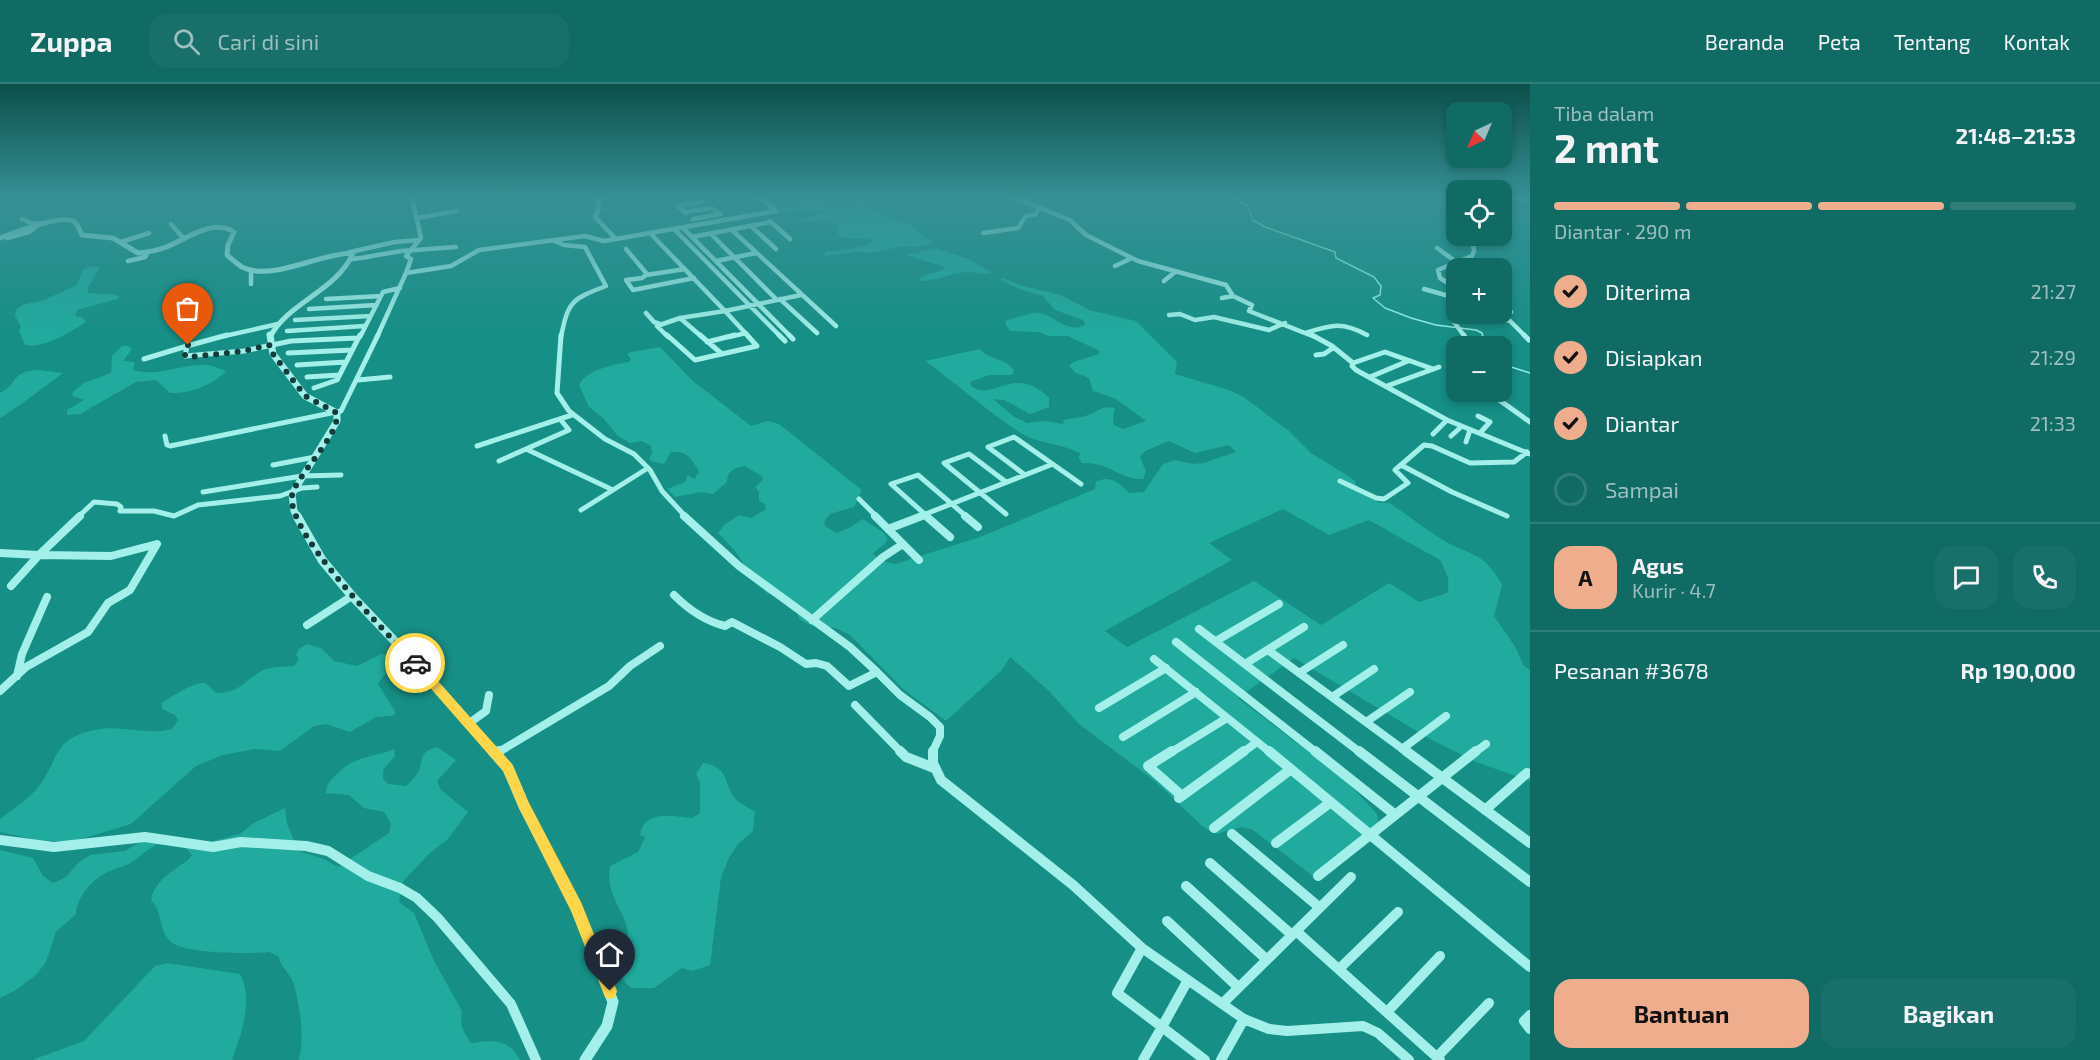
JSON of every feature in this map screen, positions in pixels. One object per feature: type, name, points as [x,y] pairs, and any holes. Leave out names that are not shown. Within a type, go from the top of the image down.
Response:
[{"type":"street","points":[[123,244],[133,252],[148,252],[171,244]]},
{"type":"street","points":[[229,244],[227,255],[251,270],[281,270],[332,255],[380,256]]},
{"type":"street","points":[[337,413],[305,396],[273,354],[270,336],[278,324],[306,303],[351,256],[389,244]]},
{"type":"street","points":[[165,436],[167,445],[170,446],[342,411],[400,288],[411,259],[406,256],[416,244]]},
{"type":"street","points":[[406,273],[451,266],[466,255],[479,250],[533,244]]},
{"type":"street","points":[[560,244],[585,247],[606,286],[581,296],[566,310],[561,337],[557,393],[572,415],[605,439],[634,454],[648,468],[676,508],[732,560],[850,647],[901,696],[931,718],[940,729],[939,738],[933,748],[934,768],[940,780],[1073,885],[1142,948],[1244,1019],[1269,1029],[1287,1031],[1364,1026],[1378,1033],[1408,1060]]},
{"type":"street","points":[[660,244],[759,348],[692,359],[657,326],[660,324]]},
{"type":"street","points":[[688,244],[785,341]]},
{"type":"street","points":[[699,244],[793,339]]},
{"type":"street","points":[[721,244],[817,333]]},
{"type":"street","points":[[746,244],[836,326]]},
{"type":"street","points":[[770,244],[776,249]]},
{"type":"street","points":[[1106,244],[1132,258],[1175,272],[1214,280],[1229,287],[1233,296]]},
{"type":"street","points":[[1466,258],[1473,253],[1473,246]]},
{"type":"street","points":[[366,257],[456,247]]},
{"type":"street","points":[[1437,248],[1451,258]]},
{"type":"street","points":[[626,249],[646,276]]},
{"type":"street","points":[[129,261],[145,257],[148,252]]},
{"type":"street","points":[[716,261],[756,253]]},
{"type":"street","points":[[1115,266],[1132,258]]},
{"type":"street","points":[[1446,265],[1440,268],[1438,273],[1440,278],[1446,282]]},
{"type":"street","points":[[685,269],[626,280],[633,290],[694,278]]},
{"type":"street","points":[[251,270],[251,284]]},
{"type":"street","points":[[1164,281],[1175,272]]},
{"type":"street","points":[[314,388],[334,382],[385,290],[400,288]]},
{"type":"street","points":[[1424,289],[1446,295]]},
{"type":"street","points":[[646,313],[654,322],[660,324],[680,318],[801,295]]},
{"type":"street","points":[[326,299],[381,296]]},
{"type":"street","points":[[1222,298],[1233,296],[1252,305],[1249,310],[1251,312],[1285,323],[1305,333],[1353,363],[1353,368],[1447,420],[1528,453]]},
{"type":"street","points":[[309,309],[376,305]]},
{"type":"street","points":[[1168,315],[1180,314],[1195,320],[1217,318],[1269,330],[1285,323]]},
{"type":"street","points":[[295,320],[370,315]]},
{"type":"street","points":[[680,318],[722,354]]},
{"type":"street","points":[[1512,323],[1530,340]]},
{"type":"street","points":[[144,359],[278,324]]},
{"type":"street","points":[[1305,333],[1337,324],[1350,325],[1367,335]]},
{"type":"street","points":[[1454,324],[1465,336]]},
{"type":"street","points":[[288,331],[364,326]]},
{"type":"street","points":[[707,342],[746,333]]},
{"type":"street","points":[[187,346],[185,356],[191,357],[244,351],[270,345],[357,338]]},
{"type":"street","points":[[1316,355],[1324,354],[1332,348]]},
{"type":"street","points":[[288,353],[352,350]]},
{"type":"street","points":[[1353,363],[1382,352],[1436,368],[1387,386]]},
{"type":"street","points":[[1370,376],[1408,361]]},
{"type":"street","points":[[297,365],[346,362]]},
{"type":"street","points":[[308,377],[339,375]]},
{"type":"street","points":[[358,380],[390,377]]},
{"type":"street","points":[[1502,402],[1530,422]]},
{"type":"street","points":[[337,413],[337,421],[292,494],[294,511],[322,560],[352,596],[424,672],[513,778],[524,806],[576,907],[613,1002],[607,1026],[585,1060]]},
{"type":"street","points":[[477,446],[572,415]]},
{"type":"street","points":[[1478,416],[1490,422],[1480,433]]},
{"type":"street","points":[[498,461],[569,430],[560,419]]},
{"type":"street","points":[[1433,434],[1447,420]]},
{"type":"street","points":[[1451,436],[1461,427]]},
{"type":"street","points":[[1466,442],[1470,430]]},
{"type":"street","points":[[1025,475],[988,447],[1014,437],[1081,484]]},
{"type":"street","points":[[1340,481],[1376,498],[1384,499],[1408,482],[1395,472],[1425,445],[1470,463],[1514,462],[1528,453]]},
{"type":"street","points":[[526,449],[613,490]]},
{"type":"street","points":[[1006,483],[969,454],[944,464],[1006,514]]},
{"type":"street","points":[[273,465],[315,457]]},
{"type":"street","points":[[888,529],[1053,464]]},
{"type":"street","points":[[1401,465],[1507,516]]},
{"type":"street","points":[[581,510],[648,468]]},
{"type":"street","points":[[203,492],[302,476],[341,475]]},
{"type":"street","points":[[950,537],[891,484],[918,475],[978,527]]},
{"type":"street","points":[[10,586],[94,502],[117,504],[121,507],[120,512],[154,511],[174,516],[198,505],[292,494],[306,486],[316,487]]},
{"type":"street","points":[[859,499],[919,560]]},
{"type":"street","points":[[0,553],[106,556],[157,544],[130,590],[108,603],[88,632],[26,667],[0,691]]},
{"type":"street","points":[[812,620],[883,557],[903,544]]},
{"type":"street","points":[[674,595],[688,609],[720,625],[725,626],[732,621],[806,664],[816,663],[827,666],[849,686],[877,672]]},
{"type":"street","points":[[307,625],[352,596]]},
{"type":"street","points":[[17,676],[22,654],[47,597]]},
{"type":"street","points":[[1216,641],[1279,603]]},
{"type":"street","points":[[1245,664],[1304,627]]},
{"type":"street","points":[[1199,629],[1530,882]]},
{"type":"street","points":[[1176,642],[1394,814]]},
{"type":"street","points":[[1299,673],[1343,645]]},
{"type":"street","points":[[495,754],[609,686],[630,666],[660,646]]},
{"type":"street","points":[[1268,650],[1530,842]]},
{"type":"street","points":[[1154,659],[1370,833],[1530,967]]},
{"type":"street","points":[[1099,708],[1166,668]]},
{"type":"street","points":[[1332,697],[1374,669]]},
{"type":"street","points":[[1122,737],[1196,692]]},
{"type":"street","points":[[1366,722],[1410,692]]},
{"type":"street","points":[[468,724],[486,711],[489,695]]},
{"type":"street","points":[[855,705],[906,757],[934,768]]},
{"type":"street","points":[[1402,749],[1446,716]]},
{"type":"street","points":[[1227,718],[1148,766],[1180,797],[1257,742]]},
{"type":"street","points":[[1318,876],[1486,744]]},
{"type":"street","points":[[1214,828],[1291,769]]},
{"type":"street","points":[[1485,810],[1527,773]]},
{"type":"street","points":[[1276,843],[1331,802]]},
{"type":"street","points":[[1232,834],[1319,907]]},
{"type":"street","points":[[0,840],[54,847],[145,837],[213,847],[242,842],[306,846],[328,851],[369,876],[417,898],[437,917],[511,1004],[537,1060]]},
{"type":"street","points":[[1210,863],[1339,969],[1438,1059],[1489,1003]]},
{"type":"street","points":[[1222,1004],[1265,958],[1351,877]]},
{"type":"street","points":[[1186,886],[1265,958]]},
{"type":"street","points":[[1339,969],[1398,912]]},
{"type":"street","points":[[1167,921],[1238,987]]},
{"type":"street","points":[[1142,948],[1117,993],[1205,1060]]},
{"type":"street","points":[[1387,1012],[1440,956]]},
{"type":"street","points":[[1143,1060],[1188,980]]},
{"type":"street","points":[[1530,1015],[1524,1021],[1530,1029]]},
{"type":"street","points":[[1221,1060],[1244,1019]]},
{"type":"green space","points":[[868,244],[931,244],[917,247],[902,246],[874,253],[858,252],[824,256],[826,251]]},
{"type":"green space","points":[[935,248],[969,259],[992,273],[962,272],[927,281],[918,280],[945,267],[906,255]]},
{"type":"green space","points":[[91,266],[100,267],[87,289],[89,293],[119,297],[77,310],[75,316],[82,317],[86,322],[65,335],[39,345],[25,345],[19,331],[21,326],[15,316],[16,310],[22,305],[44,300],[75,286],[78,284],[82,270]]},
{"type":"green space","points":[[1002,278],[1023,286],[1061,295],[1089,310],[1136,321],[1177,362],[1175,374],[1229,390],[1245,398],[1289,431],[1311,453],[1355,481],[1358,492],[1380,503],[1389,503],[1440,538],[1482,559],[1502,585],[1494,616],[1516,648],[1523,665],[1530,670],[1530,781],[1476,762],[1430,739],[1294,658],[1238,698],[1354,789],[1377,814],[1381,834],[1314,877],[1253,830],[1242,827],[1216,834],[1202,826],[1156,782],[1079,724],[1048,690],[1010,657],[1002,670],[946,721],[903,689],[850,635],[836,628],[812,626],[799,619],[795,603],[767,593],[757,584],[735,551],[718,533],[724,525],[739,515],[751,518],[766,509],[765,504],[759,501],[759,492],[755,487],[763,480],[762,476],[744,466],[732,471],[727,482],[713,494],[701,492],[675,497],[667,489],[685,482],[688,475],[694,479],[699,472],[691,459],[681,452],[671,452],[664,464],[651,461],[649,458],[652,453],[651,446],[642,441],[630,443],[618,436],[603,418],[589,407],[579,385],[594,371],[629,362],[631,359],[627,354],[631,352],[660,347],[693,381],[751,426],[768,421],[779,424],[862,490],[854,507],[830,514],[824,522],[825,526],[836,533],[863,519],[884,533],[887,538],[886,543],[873,553],[879,560],[895,564],[980,537],[1095,489],[1096,482],[1101,480],[1110,479],[1129,493],[1144,492],[1163,464],[1175,460],[1193,464],[1203,463],[1236,452],[1229,445],[1195,453],[1169,441],[1145,451],[1140,456],[1146,472],[1143,479],[1135,479],[1100,465],[1082,463],[1078,457],[1081,454],[1074,450],[1029,437],[997,416],[925,361],[979,349],[1007,363],[1014,370],[1012,375],[989,375],[970,382],[971,386],[979,390],[988,390],[1015,383],[1037,388],[1049,398],[1049,407],[1030,414],[1004,400],[993,399],[1013,416],[1027,423],[1045,421],[1063,424],[1064,420],[1085,416],[1108,407],[1115,408],[1114,425],[1123,429],[1146,421],[1116,399],[1093,391],[1089,378],[1076,373],[1069,366],[1074,362],[1099,354],[1100,351],[1068,336],[1010,331],[1006,321],[1036,313],[1074,328],[1085,324],[1083,320],[1055,310],[1043,296],[1019,289],[1000,280]],"holes":[[[1283,509],[1329,535],[1369,520],[1440,560],[1448,580],[1447,593],[1419,602],[1389,583],[1321,625],[1254,581],[1127,647],[1105,631],[1232,560],[1209,543]]]},
{"type":"green space","points":[[122,346],[132,349],[123,361],[135,362],[133,370],[151,372],[208,365],[226,371],[208,384],[177,393],[170,393],[156,380],[136,382],[80,414],[67,415],[67,410],[84,400],[73,396],[72,393],[84,383],[111,373],[112,356]]},
{"type":"green space","points":[[38,370],[63,373],[0,418],[0,393],[23,373]]},
{"type":"green space","points":[[307,644],[321,648],[334,661],[357,666],[381,654],[397,654],[402,659],[400,666],[383,676],[378,684],[396,713],[392,716],[376,717],[350,732],[326,724],[314,726],[280,751],[255,749],[223,755],[196,766],[131,824],[71,842],[36,840],[0,832],[0,819],[35,791],[46,776],[59,750],[71,738],[94,730],[114,728],[152,731],[172,729],[178,720],[175,715],[162,709],[162,703],[171,697],[200,683],[206,684],[216,693],[231,691],[265,669],[294,666],[299,659],[296,655],[299,649]]},
{"type":"green space","points":[[437,747],[456,760],[437,781],[441,790],[468,812],[448,839],[430,853],[403,881],[399,902],[414,913],[434,961],[462,1011],[461,1024],[471,1043],[493,1041],[505,1044],[516,1053],[520,1060],[298,1060],[301,1020],[297,997],[292,980],[278,956],[269,952],[218,952],[178,946],[171,942],[164,932],[155,905],[151,900],[153,893],[165,877],[192,855],[186,848],[240,834],[254,823],[285,808],[287,824],[299,851],[324,859],[338,867],[389,833],[391,824],[384,812],[364,808],[349,795],[326,793],[331,780],[355,761],[394,749],[395,756],[383,770],[383,778],[388,784],[406,786],[417,774],[424,754]]},
{"type":"green space","points":[[703,763],[719,769],[734,796],[755,812],[753,831],[738,844],[721,877],[710,965],[693,971],[682,968],[654,988],[631,988],[624,981],[611,952],[627,947],[628,936],[611,889],[610,866],[638,852],[645,837],[640,835],[647,821],[660,816],[692,818],[700,813],[700,782],[696,774]]},
{"type":"green space","points":[[140,842],[160,843],[129,864],[100,876],[90,885],[79,902],[76,914],[56,932],[46,962],[37,974],[16,990],[0,998],[0,850],[33,858],[43,876],[53,883],[66,877],[79,862],[90,855],[125,851]]},
{"type":"green space","points":[[167,963],[240,974],[246,994],[245,1017],[232,1060],[32,1060],[84,1041],[155,966]]},
{"type":"waterway","points":[[1311,244],[1335,252],[1336,258],[1374,277],[1381,286],[1380,295],[1373,298],[1385,308],[1436,325],[1476,330],[1483,336]]},
{"type":"waterway","points":[[1512,367],[1530,373]]},
{"type":"way so far","points":[[188,345],[185,350],[187,357],[244,351],[270,345],[273,354],[305,396],[337,413],[337,421],[292,494],[294,511],[322,560],[352,596],[415,663]]},
{"type":"route","points":[[415,663],[508,768],[524,806],[576,907],[596,951],[610,991]]}]
